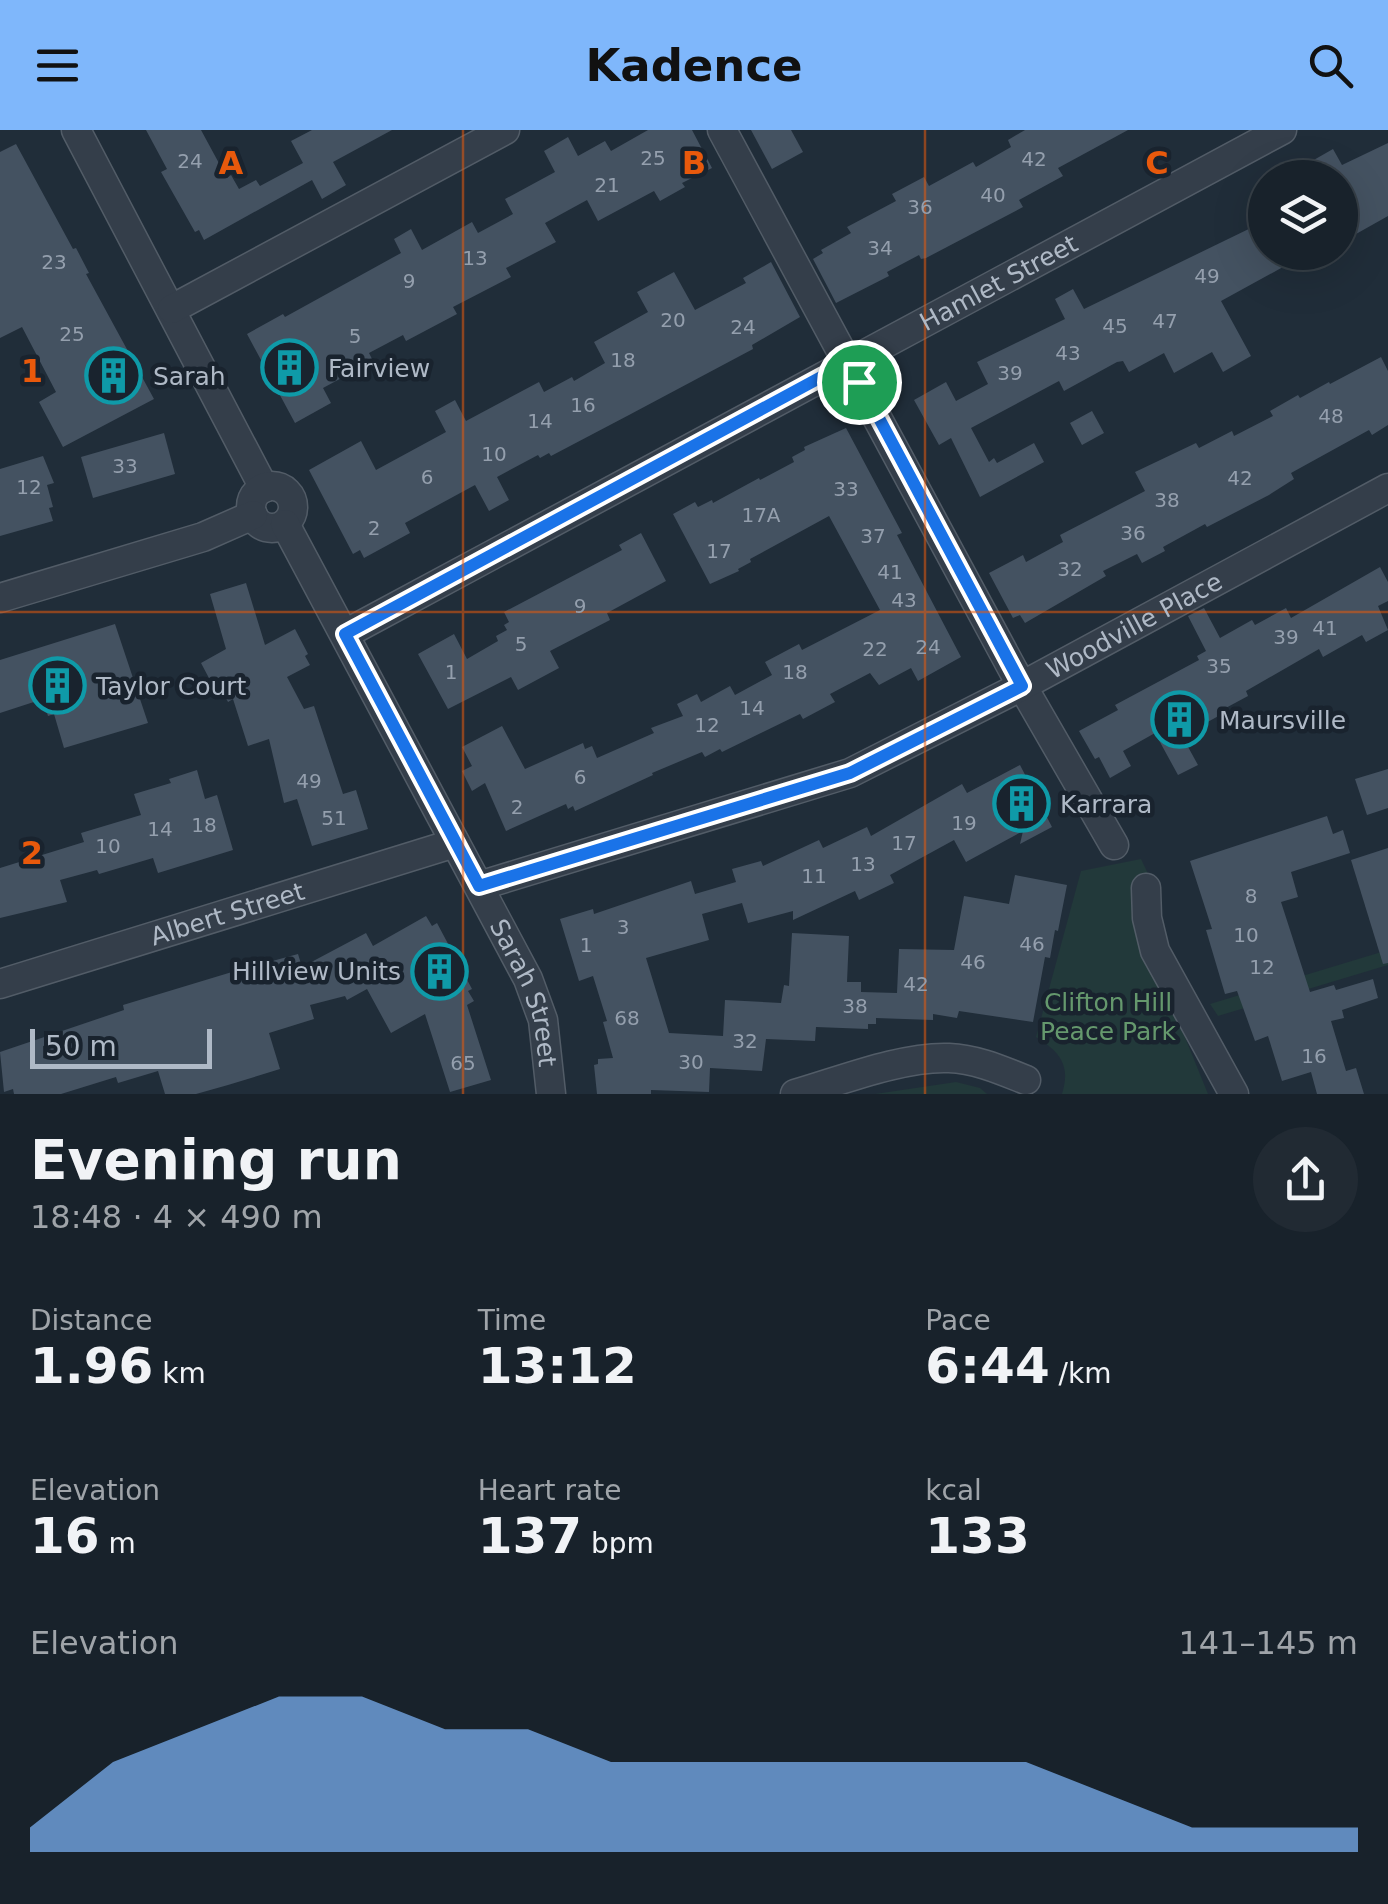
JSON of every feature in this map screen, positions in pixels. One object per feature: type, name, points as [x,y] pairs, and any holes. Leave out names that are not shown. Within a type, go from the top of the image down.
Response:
[{"type":"street","points":[[76,130],[264,488]]},
{"type":"street","points":[[172,309],[505,130]]},
{"type":"street","points":[[722,130],[1022,686],[1114,844]]},
{"type":"street","name":"Hamlet Street","points":[[345,634],[1282,130]]},
{"type":"street","points":[[264,488],[284,489],[293,500],[293,514],[284,524],[266,528],[253,515],[252,502],[264,488]]},
{"type":"street","name":"Woodville Place","points":[[479,886],[850,773],[1022,686],[1388,488]]},
{"type":"street","points":[[0,598],[203,537],[253,515]]},
{"type":"street","name":"Sarah Street","points":[[284,524],[538,1002],[551,1094]]},
{"type":"street","name":"Albert Street","points":[[0,984],[455,842]]},
{"type":"street","points":[[1146,888],[1146,918],[1155,951],[1234,1094]]},
{"type":"street","points":[[795,1094],[899,1065],[947,1057],[988,1065],[1026,1080]]},
{"type":"green space","name":"Clifton Hill Peace Park","points":[[1141,859],[1153,884],[1139,924],[1208,1094],[1062,1094],[1065,1075],[1061,1060],[1036,1037],[1081,871]]},
{"type":"green space","points":[[1388,950],[1388,965],[1218,1016],[1210,1004]]},
{"type":"green space","name":"Clifton Hill Peace Park","points":[[956,1082],[980,1088],[987,1094],[875,1094]]},
{"type":"building","points":[[146,130],[201,130],[227,178],[231,175],[239,189],[256,180],[260,186],[303,163],[291,141],[312,130],[392,130],[333,162],[346,185],[322,199],[312,180],[204,240],[199,230],[195,232],[161,172],[167,169]]},
{"type":"building","points":[[648,130],[692,130],[712,168],[682,183],[685,187],[660,201],[654,191],[598,221],[587,200],[545,223],[556,242],[506,268],[511,277],[453,307],[457,314],[406,341],[403,335],[369,353],[373,361],[323,388],[331,403],[295,423],[247,334],[401,253],[394,239],[411,229],[422,250],[472,222],[478,233],[513,214],[505,199],[555,172],[544,151],[568,137],[578,156],[605,141],[611,151]]},
{"type":"building","points":[[751,130],[791,130],[803,152],[772,169]]},
{"type":"building","points":[[1025,130],[1128,130],[1058,168],[1063,176],[1019,200],[1023,207],[926,258],[919,255],[887,272],[889,276],[836,303],[813,259],[823,253],[821,250],[851,233],[847,227],[896,201],[892,194],[924,177],[929,186],[973,162],[976,167],[1011,147],[1008,140]]},
{"type":"building","points":[[1388,143],[1388,216],[1358,233],[1358,160],[1352,160]]},
{"type":"building","points":[[16,144],[73,249],[76,248],[89,273],[86,274],[154,399],[63,447],[39,402],[56,392],[22,327],[0,338],[0,152]]},
{"type":"building","points":[[1333,149],[1339,160],[1314,160]]},
{"type":"building","points":[[1248,229],[1248,270],[1278,270],[1221,301],[1251,356],[1223,372],[1212,352],[1174,373],[1164,353],[1129,372],[1123,361],[1117,362],[1064,391],[1059,381],[971,428],[989,462],[994,458],[997,463],[1034,443],[1044,462],[980,497],[951,438],[939,445],[914,400],[946,382],[956,401],[988,384],[977,362],[1065,319],[1055,299],[1073,289],[1084,309]]},
{"type":"building","points":[[771,262],[800,317],[752,345],[753,349],[629,415],[551,456],[538,455],[497,477],[509,500],[489,511],[475,485],[405,523],[410,533],[364,558],[360,550],[353,554],[309,470],[361,441],[376,470],[446,432],[435,411],[455,400],[466,421],[539,382],[544,392],[572,377],[574,381],[605,363],[594,342],[648,312],[637,292],[674,272],[695,310],[746,283],[743,278]]},
{"type":"building","points":[[1381,357],[1388,371],[1388,425],[1372,435],[1369,430],[1291,473],[1294,479],[1269,495],[1207,527],[1205,524],[1142,563],[1137,554],[1103,571],[1106,576],[1025,623],[1020,615],[1013,618],[989,573],[1023,555],[1026,562],[1063,542],[1060,535],[1145,491],[1135,472],[1196,443],[1199,448],[1232,431],[1234,436],[1273,416],[1270,411],[1298,395],[1300,398]]},
{"type":"building","points":[[1092,411],[1104,433],[1082,445],[1070,423]]},
{"type":"building","points":[[846,428],[961,657],[918,681],[911,668],[879,685],[870,673],[830,694],[835,702],[803,719],[800,714],[722,752],[720,749],[705,757],[702,752],[652,773],[575,811],[566,804],[506,831],[485,783],[472,791],[462,771],[472,766],[462,747],[502,726],[525,769],[583,743],[585,749],[592,746],[597,758],[654,733],[651,728],[683,716],[677,704],[697,694],[701,702],[730,686],[735,695],[772,675],[765,662],[799,644],[802,650],[880,610],[829,516],[750,559],[739,571],[710,584],[673,514],[695,502],[698,507],[712,500],[713,503],[760,480],[794,462],[792,457],[804,447]]},
{"type":"building","points":[[164,433],[175,474],[93,498],[81,457]]},
{"type":"building","points":[[43,456],[54,483],[47,485],[53,521],[0,536],[0,469]]},
{"type":"building","points":[[641,533],[666,581],[607,613],[610,620],[550,651],[559,668],[518,690],[511,677],[448,709],[418,654],[454,634],[467,659],[498,641],[496,636],[507,630],[504,625],[509,622],[504,612],[622,550],[619,545]]},
{"type":"building","points":[[1380,567],[1388,582],[1388,601],[1378,606],[1388,630],[1366,642],[1362,635],[1323,657],[1319,649],[1246,691],[1248,696],[1222,710],[1224,713],[1182,736],[1198,765],[1178,775],[1155,733],[1123,751],[1131,766],[1110,778],[1099,757],[1095,759],[1079,731],[1118,710],[1115,705],[1199,660],[1197,656],[1206,651],[1188,616],[1204,608],[1220,638],[1252,620],[1255,625],[1286,608],[1291,618]]},
{"type":"building","points":[[246,583],[265,645],[295,629],[308,654],[305,656],[310,665],[287,677],[304,709],[314,706],[343,794],[356,790],[368,829],[312,846],[297,799],[284,803],[269,739],[248,746],[233,699],[228,702],[224,694],[219,697],[201,663],[226,649],[210,594]]},
{"type":"building","name":"Taylor Court","points":[[115,624],[148,723],[64,748],[54,714],[48,716],[43,699],[0,713],[0,660]]},
{"type":"building","points":[[1020,765],[1052,827],[1020,844],[1023,831],[966,862],[954,840],[890,875],[894,883],[859,900],[855,891],[793,920],[793,911],[748,923],[742,903],[702,914],[709,940],[646,958],[669,1033],[723,1036],[725,1000],[781,1003],[784,985],[789,986],[792,933],[849,936],[847,982],[861,982],[861,992],[897,993],[899,949],[954,950],[964,896],[1009,904],[1015,875],[1067,885],[1050,958],[1045,957],[1033,1022],[959,1011],[957,1018],[933,1014],[933,1020],[876,1018],[876,1024],[868,1024],[868,1029],[816,1027],[815,1041],[766,1039],[762,1071],[710,1068],[709,1092],[651,1090],[651,1094],[597,1094],[594,1065],[598,1059],[613,1058],[603,1022],[607,1021],[593,976],[579,981],[560,919],[593,909],[594,914],[691,881],[695,894],[736,882],[732,869],[761,861],[763,866],[819,840],[823,848],[867,827],[871,836],[962,784],[967,793]]},
{"type":"building","points":[[1388,769],[1388,808],[1367,815],[1355,779]]},
{"type":"building","points":[[197,770],[205,799],[217,795],[233,850],[158,873],[153,858],[99,874],[97,870],[60,880],[67,902],[0,918],[0,868],[84,842],[81,833],[141,815],[134,794]]},
{"type":"building","points":[[1327,816],[1333,834],[1343,830],[1350,853],[1291,872],[1298,897],[1281,902],[1310,992],[1334,985],[1336,990],[1373,979],[1378,998],[1342,1010],[1344,1018],[1331,1021],[1346,1071],[1356,1068],[1364,1094],[1317,1094],[1311,1072],[1282,1081],[1268,1036],[1255,1041],[1237,991],[1225,994],[1206,930],[1212,929],[1190,861]]},
{"type":"building","points":[[1388,848],[1388,963],[1383,964],[1351,860]]},
{"type":"building","points":[[426,916],[432,926],[437,923],[472,989],[468,991],[474,1001],[467,1005],[491,1080],[450,1092],[425,1014],[391,1033],[367,989],[347,1000],[345,996],[310,1005],[314,1019],[269,1033],[280,1069],[228,1085],[196,1094],[165,1094],[158,1071],[118,1083],[116,1077],[61,1094],[14,1094],[13,1089],[4,1092],[0,1052],[124,1010],[123,1005],[232,972],[298,954],[302,967],[366,933],[373,946]]},
{"type":"place","name":"Fairview","points":[[289,368]]},
{"type":"place","name":"Sarah","points":[[114,376]]},
{"type":"place","name":"Taylor Court","points":[[57,686]]},
{"type":"place","name":"Maursville","points":[[1180,720]]},
{"type":"place","name":"Karrara","points":[[1021,804]]},
{"type":"place","name":"Hillview Units","points":[[440,971]]},
{"type":"route","points":[[849,362],[859,382],[1022,686],[885,758],[812,787],[479,886],[345,634],[849,362]]}]
